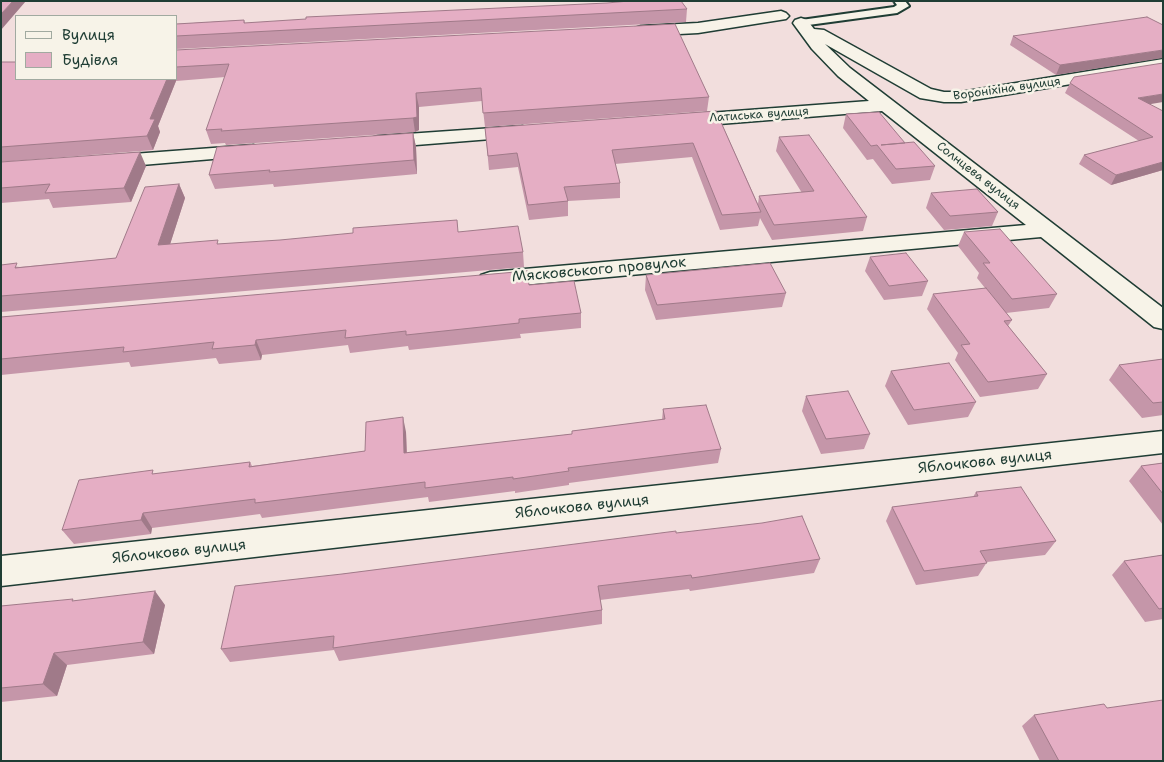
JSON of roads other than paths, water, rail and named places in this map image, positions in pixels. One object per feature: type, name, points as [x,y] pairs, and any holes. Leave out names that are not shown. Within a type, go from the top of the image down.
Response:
[{"type":"street","points":[[759,5],[781,16]]},
{"type":"street","name":"Вороніхіна вулиця","points":[[781,16],[801,24],[926,94],[944,97],[961,97],[1163,64]]},
{"type":"street","points":[[629,32],[698,28],[781,16]]},
{"type":"street","name":"Солнцева вулиця","points":[[801,24],[818,46],[844,72],[1163,321]]},
{"type":"street","name":"Латиська вулиця","points":[[665,122],[887,105]]},
{"type":"street","points":[[358,144],[536,131]]},
{"type":"street","points":[[90,163],[269,150]]},
{"type":"street","name":"Мясковського провулок","points":[[469,282],[1047,230]]},
{"type":"street","name":"Яблочкова вулиця","points":[[1,571],[1163,442]]},
{"type":"lane","points":[[801,24],[897,10],[903,6],[899,1]]}]
